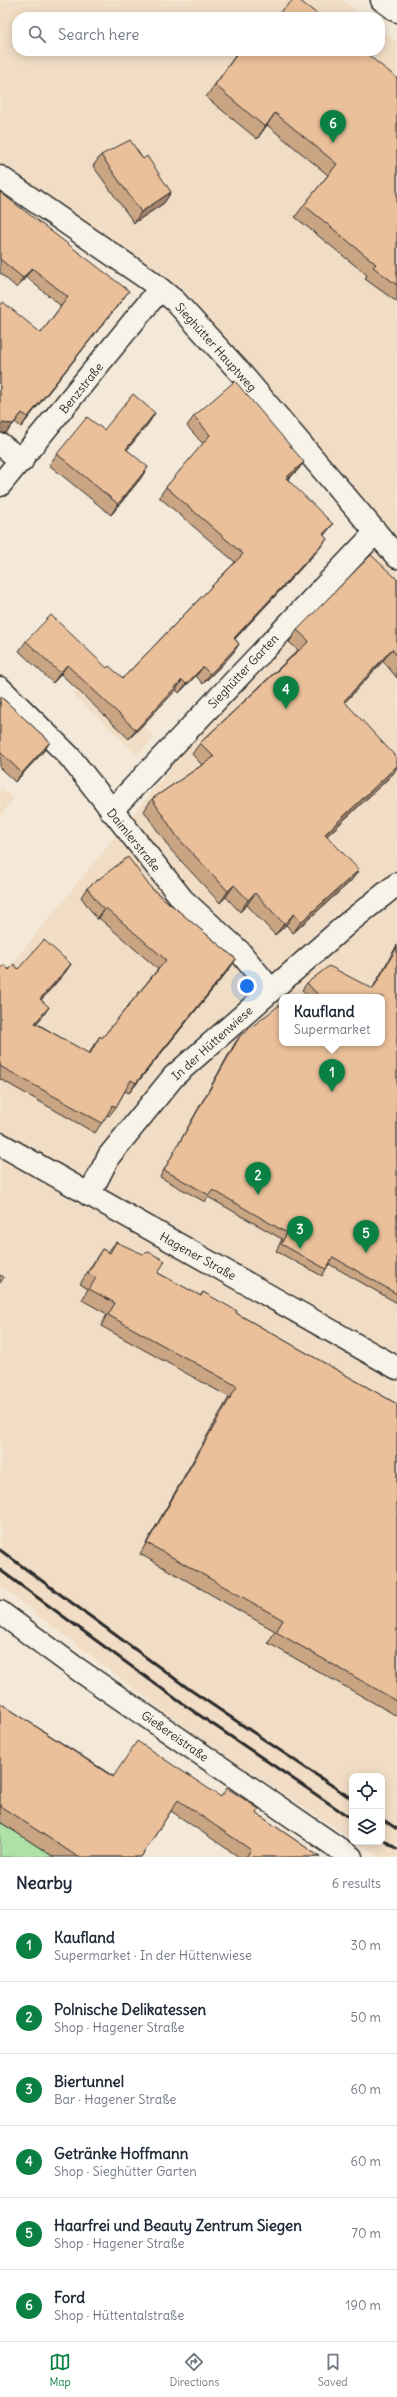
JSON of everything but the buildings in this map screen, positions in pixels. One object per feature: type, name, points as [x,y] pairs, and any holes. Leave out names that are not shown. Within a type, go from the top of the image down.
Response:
[{"type":"main road","points":[[382,0],[397,11]]},
{"type":"main road","name":"Sieghütter Hauptweg","points":[[0,177],[175,301],[239,371],[397,557]]},
{"type":"main road","name":"Benzstraße","points":[[0,485],[22,461],[160,289]]},
{"type":"main road","points":[[0,444],[22,461]]},
{"type":"main road","name":"Sieghütter Garten","points":[[111,811],[376,532]]},
{"type":"main road","name":"Daimlerstraße","points":[[0,688],[69,756],[111,811],[183,900],[239,951],[271,990]]},
{"type":"main road","name":"In der Hüttenwiese","points":[[89,1195],[109,1156],[174,1076],[348,923],[397,884]]},
{"type":"main road","name":"Hagener Straße","points":[[0,1144],[397,1368]]},
{"type":"main road","name":"Gießereistraße","points":[[0,1612],[76,1668],[351,1857]]},
{"type":"shaded area","points":[[0,0],[342,0],[358,12],[12,12],[12,56],[385,56],[385,33],[397,42],[397,1857],[379,1857],[361,1845],[385,1845],[385,1773],[349,1773],[349,1837],[193,1734],[0,1586],[0,978],[360,535],[355,506],[175,301],[0,177]]},
{"type":"shaded area","points":[[90,676],[155,737],[137,755],[73,694]]},
{"type":"shaded area","points":[[0,787],[14,799],[0,816]]},
{"type":"green space","points":[[0,1822],[54,1857],[0,1857]]},
{"type":"railway","points":[[0,1550],[189,1689],[349,1797]]},
{"type":"railway","points":[[0,1570],[180,1702],[349,1817]]},
{"type":"railway","points":[[385,1821],[397,1829]]},
{"type":"railway","points":[[385,1841],[397,1849]]},
{"type":"place","name":"Ford","points":[[333,143]]},
{"type":"place","name":"Getränke Hoffmann","points":[[286,709]]},
{"type":"place","name":"Kaufland","points":[[332,1092]]},
{"type":"place","name":"Polnische Delikatessen","points":[[258,1195]]},
{"type":"place","name":"Biertunnel","points":[[300,1249]]},
{"type":"place","name":"Haarfrei und Beauty Zentrum Siegen","points":[[366,1253]]}]
